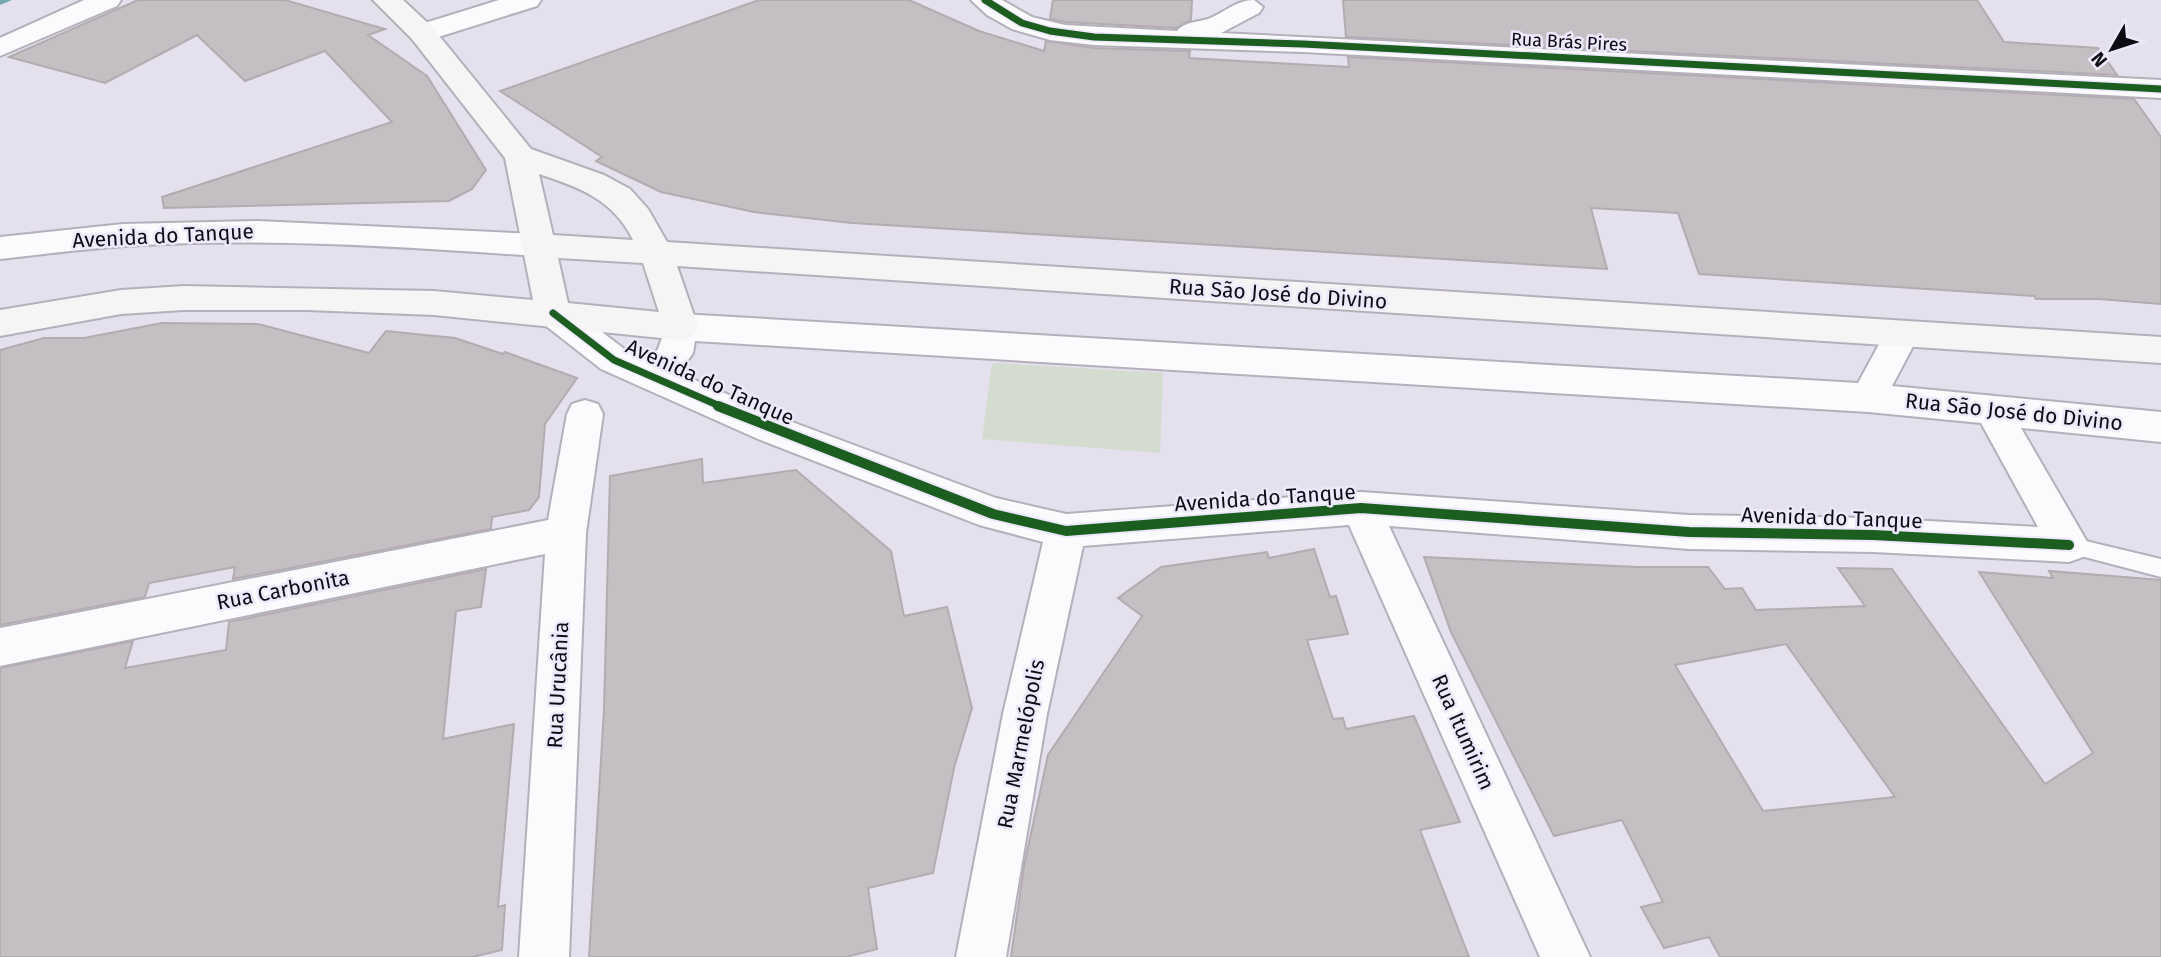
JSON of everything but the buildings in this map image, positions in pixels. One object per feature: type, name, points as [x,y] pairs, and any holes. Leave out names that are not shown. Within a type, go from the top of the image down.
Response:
[{"type":"main road","points":[[0,323],[121,302],[184,298],[434,303],[554,313],[520,156],[422,33],[387,0]]},
{"type":"main road","points":[[520,156],[617,196],[627,204],[655,253],[681,327]]},
{"type":"main road","name":"Rua São José do Divino","points":[[537,244],[2161,350]]},
{"type":"main road","name":"Rua São José do Divino","points":[[554,313],[681,327]]},
{"type":"street","points":[[0,48],[107,0]]},
{"type":"street","points":[[422,33],[527,0]]},
{"type":"street","name":"Rua Brás Pires","points":[[985,0],[1021,23],[1060,34],[1303,44],[2161,89]]},
{"type":"street","points":[[1161,39],[1217,26],[1237,18],[1248,4],[1303,44]]},
{"type":"street","name":"Avenida do Tanque","points":[[0,248],[161,233],[259,231],[398,235],[537,244]]},
{"type":"street","name":"Avenida do Tanque","points":[[554,313],[614,360],[771,429],[993,514],[1066,531],[1361,508],[1689,532],[1873,536],[2069,545]]},
{"type":"street","name":"Avenida do Tanque","points":[[655,378],[675,353],[681,327]]},
{"type":"street","name":"Rua São José do Divino","points":[[681,327],[1868,398],[2161,427]]},
{"type":"street","name":"Rua São José do Divino","points":[[1868,398],[1901,335]]},
{"type":"street","points":[[1992,410],[2069,545]]},
{"type":"street","name":"Rua Urucânia","points":[[544,957],[566,533],[585,414]]},
{"type":"street","name":"Rua Itumirim","points":[[1361,508],[1564,957]]},
{"type":"street","name":"Rua Marmelópolis","points":[[981,957],[1025,714],[1066,531]]},
{"type":"street","name":"Rua Carbonita","points":[[0,647],[566,533]]},
{"type":"lane","name":"Avenida do Tanque","points":[[2069,545],[2161,568]]},
{"type":"green space","points":[[992,363],[1163,373],[1160,453],[982,439]]},
{"type":"waterway","points":[[0,2],[7,0]]},
{"type":"cycle path","points":[[985,0],[996,10],[1036,28],[1094,37],[1303,44],[2161,89]]},
{"type":"cycle path","points":[[553,313],[614,360],[771,429],[993,514],[1066,531],[1361,508],[1689,532],[1873,535],[2069,545]]}]
